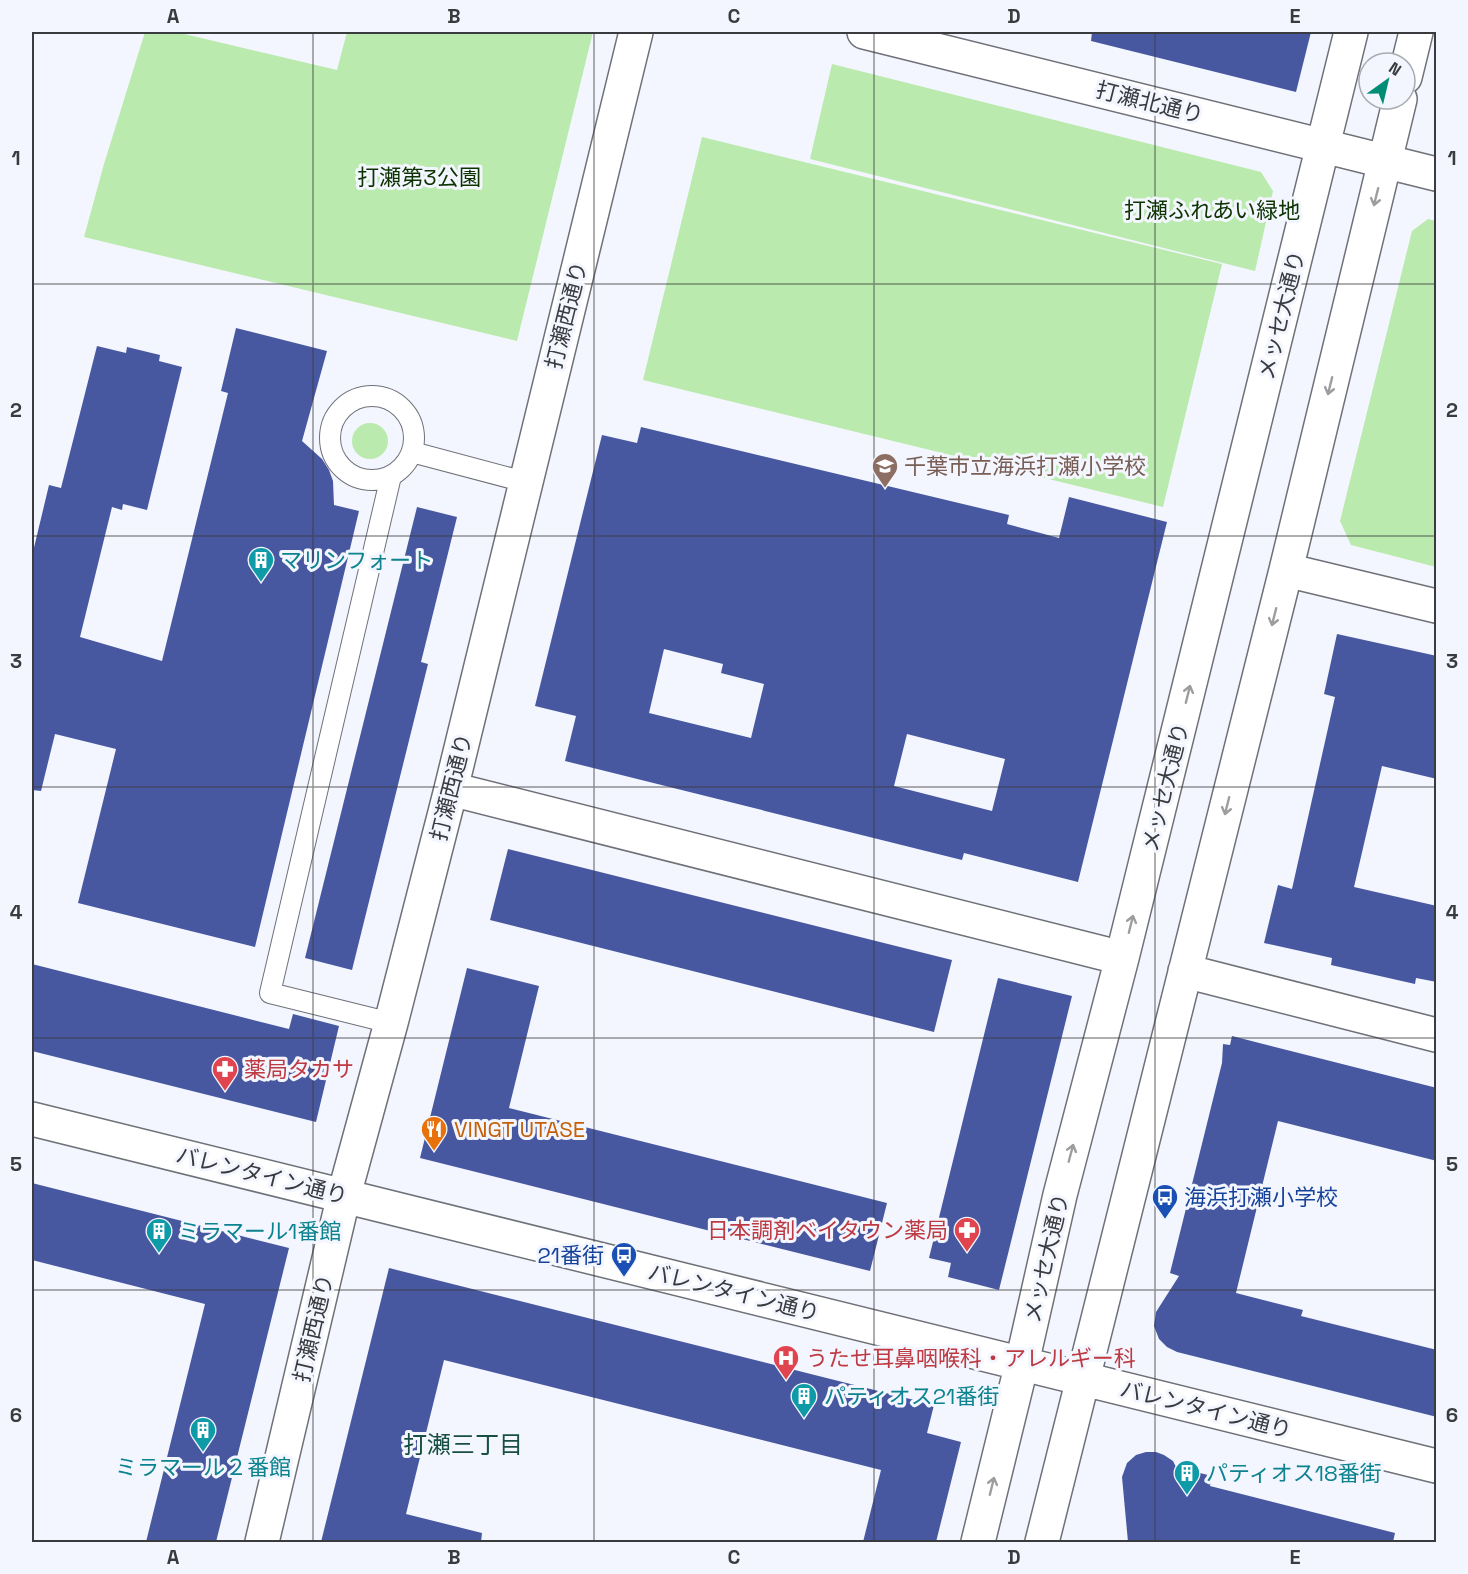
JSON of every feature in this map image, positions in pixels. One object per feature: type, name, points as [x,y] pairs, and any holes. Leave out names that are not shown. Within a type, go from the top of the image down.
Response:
[{"type":"street","name":"打瀬西通り","points":[[262,1542],[344,1195],[451,789],[636,32]]},
{"type":"street","name":"打瀬北通り","points":[[864,32],[1437,174]]},
{"type":"street","name":"メッセ大通り","points":[[978,1542],[1022,1364],[1060,1195],[1122,958],[1351,32]]},
{"type":"street","points":[[1411,51],[1416,32]]},
{"type":"street","points":[[1042,1542],[1286,570],[1397,111]]},
{"type":"street","points":[[1286,570],[1437,606]]},
{"type":"street","points":[[451,789],[1122,958]]},
{"type":"street","points":[[1185,971],[1437,1035]]},
{"type":"street","name":"バレンタイン通り","points":[[32,1119],[1437,1466]]},
{"type":"lane","points":[[378,396],[394,402],[406,413],[413,427],[412,452],[406,463],[391,476],[375,480],[359,478],[344,470],[332,449],[333,424],[341,410],[354,400],[378,396]]},
{"type":"lane","points":[[412,452],[525,482]]},
{"type":"lane","points":[[391,476],[270,993],[391,1023]]},
{"type":"green space","name":"打瀬第3公園","points":[[145,32],[176,32],[337,70],[347,32],[593,32],[517,341],[84,237]]},
{"type":"green space","name":"打瀬ふれあい緑地","points":[[832,64],[1261,172],[1273,191],[1255,271],[810,159]]},
{"type":"green space","points":[[702,137],[1222,264],[1163,507],[643,380]]},
{"type":"green space","points":[[1428,219],[1436,221],[1436,567],[1351,545],[1340,521],[1412,231]]},
{"type":"green space","points":[[370,423],[382,429],[388,441],[382,453],[370,459],[358,453],[352,441],[358,429]]},
{"type":"building","points":[[1092,32],[1311,32],[1296,92],[1091,41]]},
{"type":"building","name":"マリンフォート","points":[[236,328],[327,351],[302,441],[322,459],[329,470],[333,481],[334,505],[359,511],[255,947],[78,903],[116,749],[55,734],[41,791],[32,790],[32,556],[49,485],[61,488],[97,346],[126,353],[127,347],[160,355],[159,361],[182,367],[147,510],[123,504],[122,510],[112,507],[80,637],[162,661],[228,393],[221,391]]},
{"type":"building","points":[[641,427],[1009,515],[1007,524],[1059,538],[1069,497],[1167,522],[1078,882],[964,853],[962,860],[565,761],[576,716],[535,706],[602,435],[637,443]],"holes":[[[664,649],[723,664],[721,673],[764,684],[751,738],[649,713]],[[907,734],[1005,759],[992,811],[894,786]]]},
{"type":"building","points":[[417,507],[457,517],[421,662],[428,664],[352,970],[305,958]]},
{"type":"building","points":[[1337,634],[1437,656],[1437,779],[1382,766],[1354,887],[1437,906],[1437,982],[1416,978],[1415,984],[1331,965],[1332,958],[1264,943],[1278,885],[1292,889],[1335,697],[1324,694]]},
{"type":"building","points":[[508,849],[952,960],[934,1032],[490,920]]},
{"type":"building","points":[[32,964],[289,1029],[293,1014],[339,1026],[316,1122],[32,1051]]},
{"type":"building","points":[[467,968],[539,986],[509,1108],[887,1203],[870,1271],[420,1158]]},
{"type":"building","points":[[998,978],[1072,996],[999,1290],[948,1277],[951,1263],[929,1258]]},
{"type":"building","points":[[1232,1036],[1437,1088],[1437,1161],[1278,1121],[1236,1293],[1303,1310],[1301,1316],[1437,1350],[1437,1417],[1177,1352],[1167,1347],[1159,1339],[1154,1326],[1156,1312],[1179,1276],[1170,1273],[1222,1063],[1223,1044],[1230,1045]]},
{"type":"building","points":[[32,1183],[289,1248],[216,1542],[146,1542],[205,1304],[32,1260]]},
{"type":"building","name":"パティオス21番街","points":[[389,1268],[934,1405],[927,1433],[961,1442],[936,1542],[863,1542],[881,1470],[444,1360],[406,1514],[482,1533],[481,1542],[321,1542]]},
{"type":"building","name":"パティオス18番街","points":[[1146,1452],[1164,1455],[1173,1461],[1176,1467],[1212,1476],[1210,1486],[1395,1533],[1393,1542],[1128,1542],[1122,1477],[1127,1463],[1136,1455]]},
{"type":"place","name":"千葉市立海浜打瀬小学校","points":[[885,489]]},
{"type":"place","name":"マリンフォート","points":[[261,583]]},
{"type":"place","name":"薬局タカサ","points":[[225,1092]]},
{"type":"place","name":"VINGT UTASE","points":[[434,1152]]},
{"type":"place","name":"海浜打瀬小学校","points":[[1165,1220]]},
{"type":"place","name":"日本調剤ベイタウン薬局","points":[[967,1253]]},
{"type":"place","name":"ミラマール1番館","points":[[159,1254]]},
{"type":"place","name":"21番街","points":[[624,1278]]},
{"type":"place","name":"うたせ耳鼻咽喉科・アレルギー科","points":[[786,1381]]},
{"type":"place","name":"パティオス21番街","points":[[804,1419]]},
{"type":"place","name":"ミラマール２番館","points":[[203,1453]]},
{"type":"place","name":"パティオス18番街","points":[[1187,1496]]},
{"type":"district","name":"打瀬三丁目","points":[[463,1445]]}]
